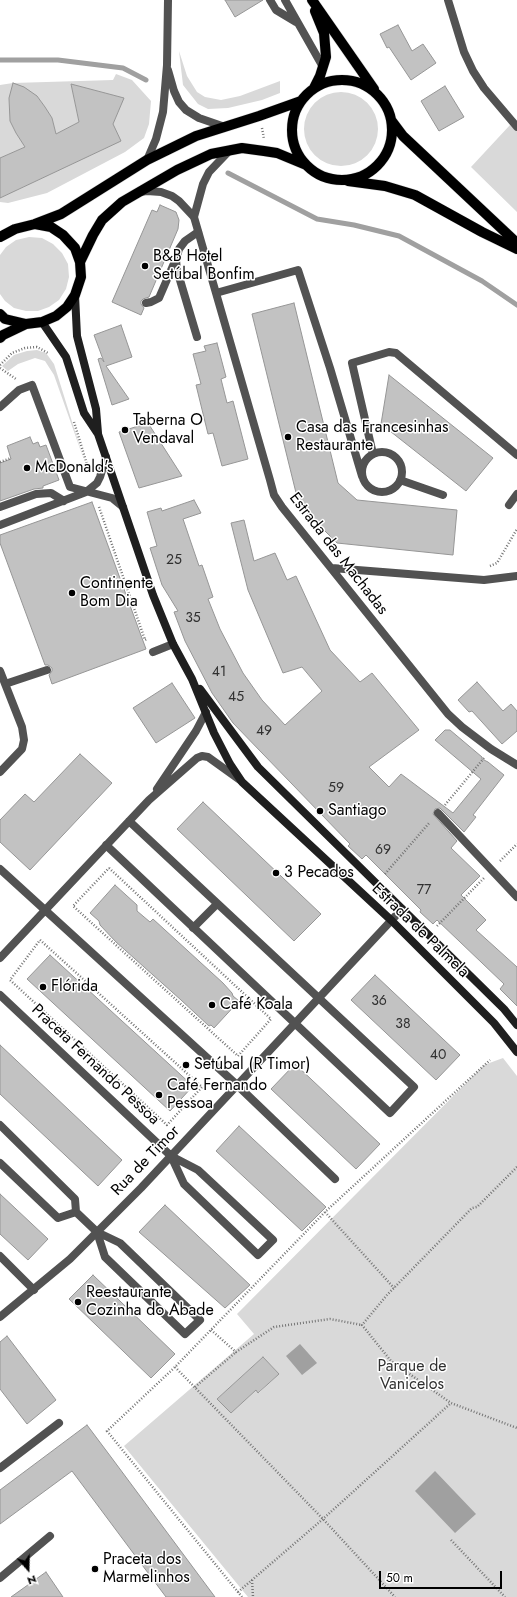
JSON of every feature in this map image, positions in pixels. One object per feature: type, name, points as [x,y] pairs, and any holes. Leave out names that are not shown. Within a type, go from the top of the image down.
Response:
[{"type":"main road","points":[[311,0],[324,33],[326,56],[314,88]]},
{"type":"main road","points":[[311,0],[386,106],[391,120],[403,136],[517,242]]},
{"type":"main road","points":[[306,165],[295,149],[291,130],[292,119],[300,101],[314,88],[332,80],[345,80],[362,84],[376,93],[386,106]]},
{"type":"main road","points":[[1,235],[15,228],[35,224],[61,214],[148,160],[196,136],[300,101]]},
{"type":"main road","points":[[338,180],[360,176],[370,171],[381,160],[387,151],[391,136],[391,120]]},
{"type":"main road","points":[[80,262],[102,220],[122,202],[135,193],[177,170],[211,154],[242,148],[277,153],[306,165],[321,176],[338,180],[384,186],[415,195],[482,232],[517,249]]},
{"type":"main road","points":[[0,338],[3,335],[26,324],[42,322],[56,316],[67,307],[75,295],[81,277],[80,262],[75,248],[63,235],[51,227],[35,224]]},
{"type":"main road","points":[[0,314],[5,319],[26,324]]},
{"type":"street","points":[[148,160],[156,139],[163,112],[167,65],[168,0]]},
{"type":"street","points":[[270,0],[276,10],[297,22]]},
{"type":"street","points":[[285,0],[322,67]]},
{"type":"street","points":[[448,0],[464,52],[473,71],[484,88],[517,127]]},
{"type":"street","points":[[167,65],[174,91],[179,102],[186,110],[199,118],[225,127]]},
{"type":"street","points":[[135,193],[147,191],[161,192],[179,202],[194,217],[203,184],[208,172],[230,150]]},
{"type":"street","name":"Estrada das Machadas","points":[[194,217],[274,495],[282,507],[448,714],[491,750],[517,765]]},
{"type":"street","points":[[146,303],[159,298],[179,250],[185,241],[198,232]]},
{"type":"street","points":[[176,260],[177,270],[197,337]]},
{"type":"street","points":[[216,293],[298,270],[330,368],[362,476],[368,486],[379,492],[391,489],[400,480],[401,467],[393,456],[380,452],[373,454],[364,463],[362,476]]},
{"type":"street","name":"Estrada de Palmela","points":[[75,295],[77,336],[96,409],[98,434]]},
{"type":"street","name":"Estrada de Palmela","points":[[42,322],[66,356],[84,413],[98,434],[153,595],[173,644],[192,679],[230,764],[242,782],[392,921],[494,1023],[517,1052]]},
{"type":"street","points":[[373,454],[352,363],[390,352],[396,353],[517,456]]},
{"type":"street","points":[[0,407],[18,390],[32,385],[70,487],[112,498],[123,507]]},
{"type":"street","points":[[0,525],[86,492],[97,483],[106,457]]},
{"type":"street","points":[[400,480],[443,495]]},
{"type":"street","points":[[0,507],[36,494],[51,493],[64,501]]},
{"type":"street","points":[[509,505],[517,494]]},
{"type":"street","points":[[332,568],[484,580],[517,576]]},
{"type":"street","points":[[153,652],[173,644]]},
{"type":"street","points":[[5,684],[47,670]]},
{"type":"street","points":[[0,671],[22,727],[24,740],[22,750],[0,772]]},
{"type":"street","name":"Estrada de Palmela","points":[[192,679],[258,767],[504,1009],[517,1025]]},
{"type":"street","points":[[149,800],[196,731],[206,712]]},
{"type":"street","points":[[0,958],[47,910],[149,800],[197,758],[202,756],[208,757],[242,782]]},
{"type":"street","points":[[438,813],[517,897]]},
{"type":"street","points":[[106,845],[390,1113],[414,1087],[129,821]]},
{"type":"street","points":[[0,869],[47,910],[237,1085],[335,1179]]},
{"type":"street","points":[[193,928],[217,904]]},
{"type":"street","name":"Rua de Timor","points":[[0,1317],[70,1259],[141,1188],[402,909]]},
{"type":"street","name":"Praceta Fernando Pessoa","points":[[0,995],[171,1156]]},
{"type":"street","points":[[0,1125],[75,1199],[76,1212],[97,1232],[120,1243],[200,1320],[185,1334],[105,1257],[97,1232]]},
{"type":"street","points":[[171,1156],[198,1170],[273,1240],[258,1255],[184,1184],[171,1156]]},
{"type":"street","points":[[0,1164],[58,1218],[76,1212]]},
{"type":"street","points":[[0,1256],[34,1290]]},
{"type":"street","points":[[0,1468],[59,1423]]},
{"type":"street","points":[[0,1578],[50,1536]]},
{"type":"path","points":[[261,124],[264,140]]},
{"type":"path","points":[[0,368],[16,379]]},
{"type":"path","points":[[0,462],[11,458]]},
{"type":"path","points":[[496,563],[517,529]]},
{"type":"path","points":[[376,884],[491,750]]},
{"type":"path","points":[[428,935],[517,844]]},
{"type":"path","points":[[109,868],[271,1019],[238,1056],[230,1049],[73,906],[109,868]]},
{"type":"path","points":[[40,940],[202,1087],[166,1125],[10,980],[40,940]]},
{"type":"path","points":[[242,1597],[107,1431],[212,1330],[324,1212],[490,1060]]},
{"type":"path","points":[[362,1325],[394,1288],[472,1208],[477,1207],[517,1167]]},
{"type":"path","points":[[324,1212],[394,1288]]},
{"type":"path","points":[[195,1387],[236,1352],[274,1327],[330,1319],[362,1325],[391,1361],[451,1403],[517,1428]]},
{"type":"path","points":[[212,1330],[236,1352]]},
{"type":"path","points":[[175,1367],[323,1519],[395,1597]]},
{"type":"path","points":[[238,1592],[323,1519],[451,1403]]},
{"type":"path","points":[[450,1540],[505,1597]]},
{"type":"path","points":[[252,1580],[253,1597]]},
{"type":"green space","points":[[179,51],[187,76],[197,92],[205,97],[221,100],[240,96],[280,81],[280,93],[262,100],[228,108],[208,109],[198,104],[183,85]]},
{"type":"green space","points":[[116,74],[132,80],[151,101],[149,124],[144,138],[125,152],[47,193],[8,203],[0,202],[0,198],[120,141],[113,124],[123,98],[71,84],[79,122],[56,134],[52,118],[37,96],[9,98],[10,121],[25,147],[0,158],[0,85],[13,83],[113,80]]},
{"type":"green space","points":[[341,92],[362,98],[372,108],[378,129],[372,150],[362,160],[341,166],[320,160],[310,150],[304,129],[310,108],[320,98]]},
{"type":"green space","points":[[510,125],[517,132],[517,212],[471,167]]},
{"type":"green space","points":[[29,237],[42,238],[53,244],[62,253],[68,264],[69,277],[66,289],[59,300],[49,307],[38,311],[26,311],[14,308],[5,301],[0,294],[0,255],[6,247],[16,240]]},
{"type":"green space","points":[[37,350],[46,353],[54,364],[84,460],[54,375],[45,361],[35,358],[18,364],[8,371],[2,366],[14,355]]},
{"type":"green space","name":"Parque de Vanicelos","points":[[503,1058],[517,1076],[517,1597],[248,1597],[124,1446],[254,1334],[237,1314],[484,1065]],"holes":[[[263,1357],[279,1374],[259,1393],[256,1390],[231,1413],[217,1399]]]},
{"type":"shaded area","points":[[300,1344],[317,1363],[302,1375],[286,1356]]},
{"type":"shaded area","points":[[435,1471],[476,1514],[455,1533],[415,1491]]},
{"type":"building","points":[[225,0],[263,0],[235,17]]},
{"type":"building","points":[[398,25],[412,51],[423,44],[436,63],[411,80],[389,47],[387,48],[380,34]]},
{"type":"building","points":[[13,83],[24,87],[37,96],[52,118],[56,134],[79,122],[71,84],[124,98],[113,124],[121,141],[0,198],[0,158],[25,147],[10,121],[9,98]]},
{"type":"building","points":[[445,86],[464,117],[439,131],[421,101]]},
{"type":"building","name":"B&B Hotel Setúbal Bonfim","points":[[160,205],[176,212],[179,220],[178,229],[149,297],[141,301],[144,308],[141,315],[112,302],[152,210],[157,212]]},
{"type":"building","points":[[294,303],[338,483],[357,500],[457,510],[453,555],[337,543],[299,505],[252,314]]},
{"type":"building","points":[[121,325],[132,357],[106,366],[129,399],[112,405],[98,359],[101,358],[104,362],[94,335]]},
{"type":"building","points":[[217,343],[226,377],[221,379],[227,403],[233,401],[248,459],[222,466],[213,433],[208,434],[196,385],[201,384],[193,354],[206,351],[204,346]]},
{"type":"building","points":[[389,375],[493,458],[466,491],[381,424]]},
{"type":"building","points":[[148,423],[182,476],[139,488],[119,432]]},
{"type":"building","name":"McDonald's","points":[[30,437],[33,444],[38,442],[40,447],[46,445],[59,480],[43,486],[43,488],[34,489],[0,501],[0,463],[11,459],[7,446]]},
{"type":"building","points":[[194,500],[201,513],[183,519],[199,566],[202,565],[213,597],[208,599],[220,629],[243,673],[262,700],[285,725],[322,691],[302,667],[283,673],[248,590],[231,523],[244,520],[254,561],[275,553],[287,580],[296,576],[330,650],[360,682],[372,673],[419,730],[369,767],[389,787],[401,774],[453,813],[481,779],[435,740],[445,730],[450,730],[482,757],[482,759],[504,775],[473,815],[476,817],[464,832],[440,808],[435,809],[433,814],[457,841],[451,848],[480,876],[461,895],[486,920],[476,930],[517,967],[517,1006],[500,989],[504,984],[437,920],[433,924],[366,855],[362,859],[348,846],[350,844],[233,723],[212,693],[185,641],[174,612],[178,611],[162,585],[150,548],[157,546],[147,512],[161,508],[162,511]]},
{"type":"building","name":"Continente Bom Dia","points":[[92,502],[146,649],[52,684],[49,675],[52,668],[45,665],[0,543],[0,535]]},
{"type":"building","points":[[477,682],[503,711],[511,704],[517,711],[517,731],[502,744],[472,711],[469,712],[458,700]]},
{"type":"building","points":[[172,683],[195,718],[156,743],[133,708]]},
{"type":"building","points":[[80,754],[112,783],[30,870],[0,842],[0,820],[25,794],[34,802]]},
{"type":"building","points":[[203,802],[321,914],[294,941],[177,829]]},
{"type":"building","points":[[115,885],[137,905],[137,911],[150,922],[153,919],[223,983],[239,1001],[214,1028],[211,1025],[209,1026],[116,942],[100,925],[99,921],[90,913]]},
{"type":"building","points":[[50,955],[193,1086],[170,1111],[27,979]]},
{"type":"building","points":[[375,975],[460,1055],[436,1080],[351,1000]]},
{"type":"building","points":[[0,1045],[122,1160],[98,1186],[0,1094]]},
{"type":"building","points":[[295,1064],[380,1144],[356,1169],[271,1089]]},
{"type":"building","points":[[239,1126],[326,1207],[302,1231],[216,1151]]},
{"type":"building","points":[[0,1194],[48,1239],[28,1260],[0,1234]]},
{"type":"building","points":[[165,1205],[250,1285],[225,1308],[139,1232]]},
{"type":"building","points":[[93,1275],[175,1354],[151,1378],[69,1299]]},
{"type":"building","points":[[7,1336],[56,1400],[27,1424],[0,1389],[0,1342]]},
{"type":"building","points":[[263,1357],[279,1374],[258,1393],[256,1390],[231,1413],[217,1399]]},
{"type":"building","points":[[87,1425],[215,1597],[166,1597],[72,1471],[0,1524],[0,1490]]},
{"type":"building","points":[[46,1572],[63,1597],[11,1597]]},
{"type":"waterway","points":[[0,60],[58,60],[123,68],[146,80]]},
{"type":"waterway","points":[[228,173],[317,219],[354,225],[399,236],[482,281],[517,305]]},
{"type":"place","name":"B&B Hotel Setúbal Bonfim","points":[[145,266]]},
{"type":"place","name":"Taberna O Vendaval","points":[[125,430]]},
{"type":"place","name":"Casa das Francesinhas Restaurante","points":[[288,437]]},
{"type":"place","name":"McDonald's","points":[[27,468]]},
{"type":"place","name":"Continente Bom Dia","points":[[72,593]]},
{"type":"place","name":"Santiago","points":[[320,811]]},
{"type":"place","name":"3 Pecados","points":[[276,873]]},
{"type":"place","name":"Flórida","points":[[43,987]]},
{"type":"place","name":"Café Koala","points":[[212,1005]]},
{"type":"place","name":"Setúbal (R Timor)","points":[[186,1065]]},
{"type":"place","name":"Café Fernando Pessoa","points":[[159,1095]]},
{"type":"place","name":"Reestaurante Cozinha do Abade","points":[[78,1302]]},
{"type":"place","name":"Praceta dos Marmelinhos","points":[[95,1569]]}]
